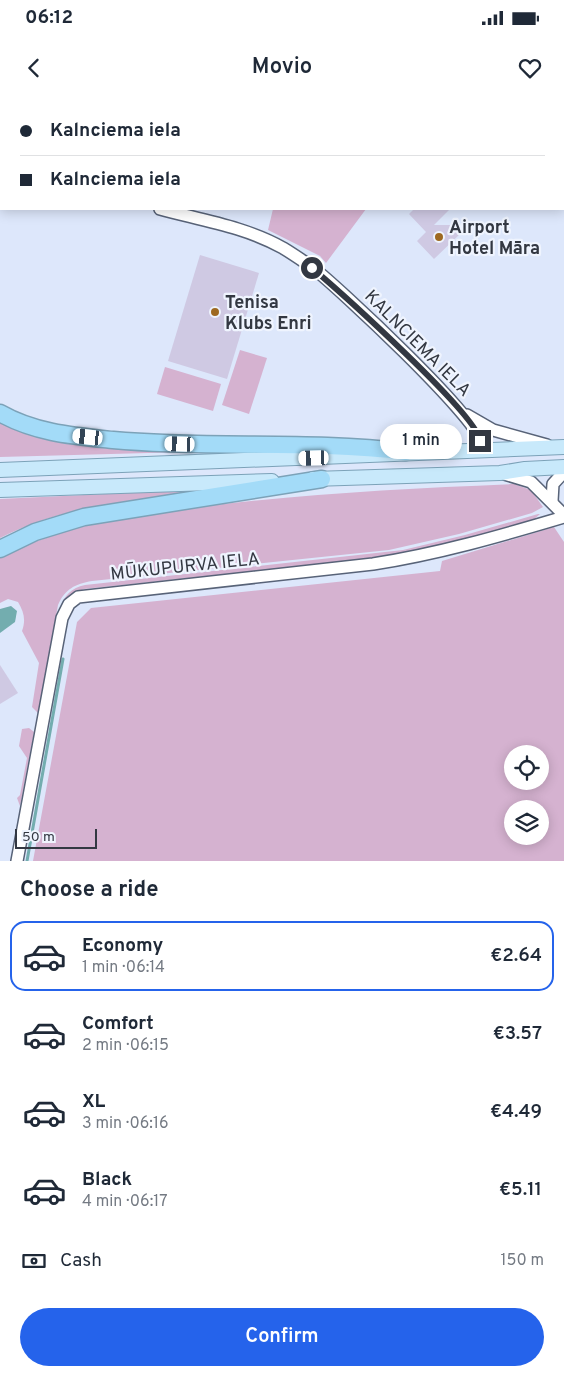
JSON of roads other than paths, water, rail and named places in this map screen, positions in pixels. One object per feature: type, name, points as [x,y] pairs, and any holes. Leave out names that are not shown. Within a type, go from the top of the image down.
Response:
[{"type":"highway","points":[[0,413],[38,429],[79,436],[144,443],[368,448],[406,452]]},
{"type":"highway","points":[[0,549],[35,532],[84,516],[322,479]]},
{"type":"main road","points":[[0,470],[360,457],[406,452],[559,447]]},
{"type":"main road","points":[[0,490],[500,473],[525,469],[564,468]]},
{"type":"street","name":"KALNCIEMA IELA","points":[[164,210],[259,236],[312,268],[356,306],[465,414],[480,437],[480,441],[471,450]]},
{"type":"street","name":"KALNCIEMA IELA","points":[[465,414],[493,430],[559,447]]},
{"type":"street","points":[[552,501],[553,484],[564,472]]},
{"type":"street","points":[[500,473],[531,482],[552,501],[564,516]]},
{"type":"street","name":"MŪKUPURVA IELA","points":[[17,861],[62,618],[73,600],[83,595],[373,564],[420,557],[466,546],[564,516]]},
{"type":"waterway","points":[[27,861],[63,659]]},
{"type":"place","name":"Airport Hotel Māra","points":[[439,237]]},
{"type":"place","name":"Tenisa Klubs Enri","points":[[215,312]]}]
